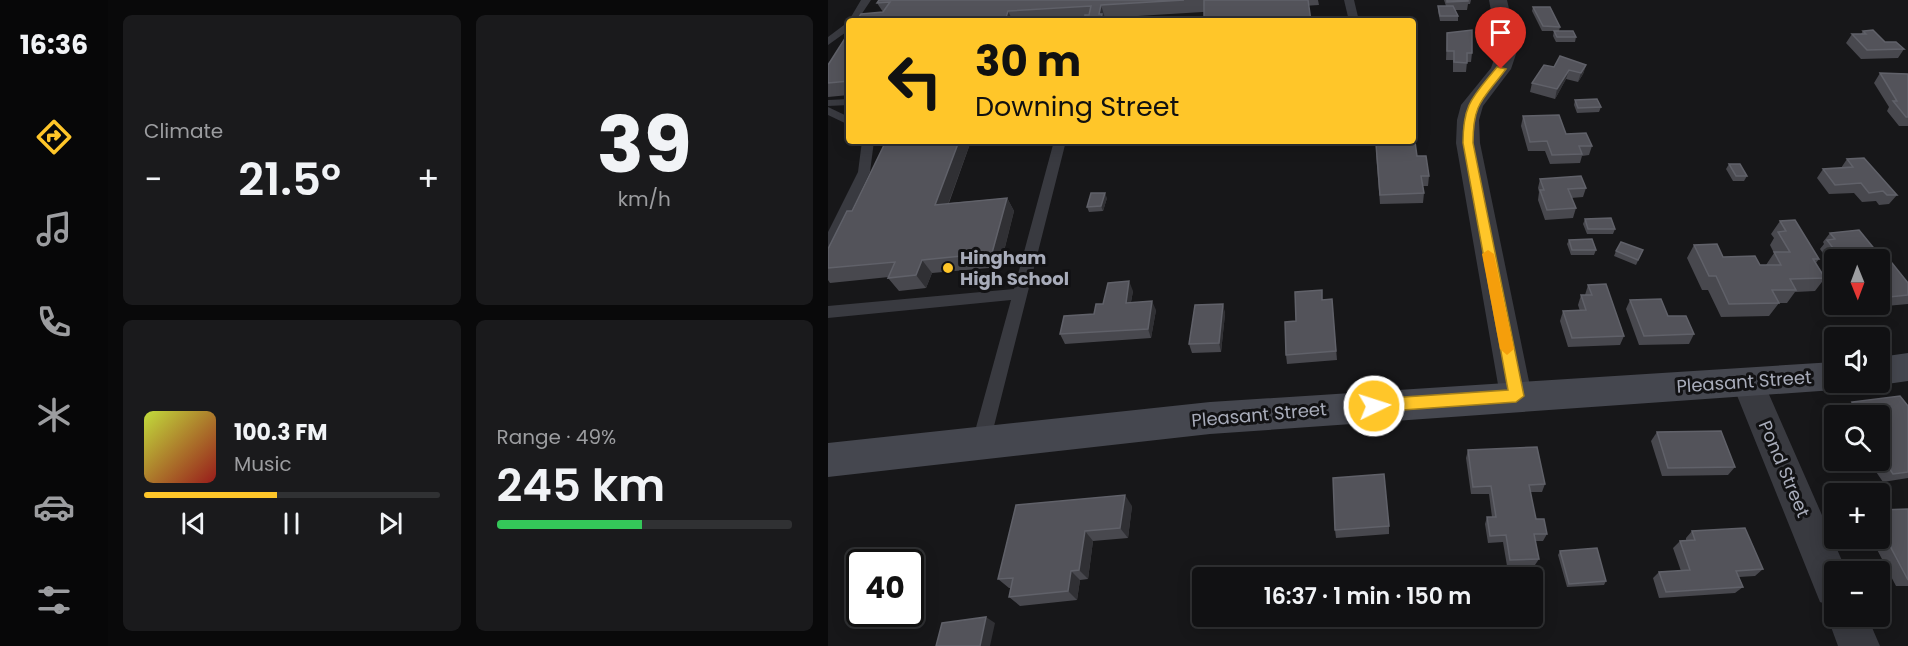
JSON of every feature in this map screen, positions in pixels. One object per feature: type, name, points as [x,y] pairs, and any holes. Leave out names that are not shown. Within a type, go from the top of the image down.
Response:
[{"type":"street","points":[[1498,0],[1508,48],[1501,69],[1472,105],[1468,120],[1468,143],[1516,396]]},
{"type":"street","points":[[1890,370],[1908,367]]},
{"type":"street","name":"Pleasant Street","points":[[828,460],[1210,418],[1516,396],[1748,383],[1824,376]]},
{"type":"street","name":"Pond Street","points":[[1748,383],[1824,564]]},
{"type":"street","points":[[1851,627],[1859,646]]},
{"type":"lane","points":[[854,18],[866,0]]},
{"type":"lane","points":[[1349,0],[1353,18]]},
{"type":"lane","points":[[828,42],[846,27]]},
{"type":"lane","points":[[828,103],[846,102]]},
{"type":"lane","points":[[828,110],[846,120]]},
{"type":"lane","points":[[828,246],[864,172],[868,144]]},
{"type":"lane","points":[[981,442],[1059,144]]},
{"type":"lane","points":[[828,312],[1020,294]]},
{"type":"building","points":[[879,0],[1184,0],[1101,5],[1099,14],[1102,14],[1101,18],[1085,18],[1085,15],[1089,15],[1091,6],[1008,11],[1006,18],[858,18],[861,14],[883,12],[890,2],[877,3]]},
{"type":"building","points":[[1204,0],[1308,0],[1311,18],[1204,18]]},
{"type":"building","points":[[1447,0],[1468,0],[1468,1],[1447,2]]},
{"type":"building","points":[[1438,6],[1453,6],[1458,16],[1440,16]]},
{"type":"building","points":[[1533,7],[1550,7],[1560,27],[1543,26]]},
{"type":"building","points":[[1472,30],[1472,53],[1467,53],[1467,63],[1454,62],[1454,51],[1447,51],[1447,33]]},
{"type":"building","points":[[1873,30],[1885,42],[1896,42],[1904,49],[1867,50],[1852,34],[1866,34],[1863,31]]},
{"type":"building","points":[[1554,31],[1573,31],[1576,37],[1557,37]]},
{"type":"building","points":[[846,37],[846,81],[828,83],[828,65]]},
{"type":"building","points":[[1560,56],[1586,65],[1581,73],[1569,70],[1557,89],[1532,83],[1544,65],[1554,67]]},
{"type":"building","points":[[1880,73],[1908,74],[1908,117],[1893,101],[1897,101]]},
{"type":"building","points":[[1597,99],[1601,107],[1578,108],[1575,100]]},
{"type":"building","points":[[1559,115],[1566,134],[1586,133],[1592,146],[1579,146],[1582,154],[1552,155],[1547,141],[1530,142],[1523,116]]},
{"type":"building","points":[[885,144],[958,144],[935,205],[1007,198],[992,253],[922,260],[916,275],[888,278],[895,262],[828,268],[828,249],[847,211],[852,211]]},
{"type":"building","points":[[1376,144],[1415,144],[1417,156],[1426,156],[1429,176],[1421,176],[1424,193],[1380,195]]},
{"type":"building","points":[[1864,158],[1897,195],[1887,195],[1883,191],[1869,193],[1861,183],[1835,185],[1823,169],[1853,167],[1847,159]]},
{"type":"building","points":[[1729,164],[1740,164],[1747,176],[1736,176]]},
{"type":"building","points":[[1581,176],[1586,188],[1568,189],[1576,208],[1547,210],[1540,190],[1544,190],[1540,179]]},
{"type":"building","points":[[1091,193],[1105,193],[1101,206],[1087,207]]},
{"type":"building","points":[[1611,218],[1615,229],[1588,229],[1585,219]]},
{"type":"building","points":[[1795,220],[1819,259],[1813,259],[1824,278],[1790,279],[1796,290],[1772,290],[1779,303],[1729,304],[1716,276],[1709,276],[1694,245],[1717,244],[1723,257],[1755,256],[1760,265],[1781,265],[1774,252],[1790,252],[1778,232],[1786,231],[1780,221]]},
{"type":"building","points":[[1859,230],[1875,249],[1834,249],[1827,240],[1835,239],[1830,233]]},
{"type":"building","points":[[1592,239],[1596,250],[1572,250],[1569,240]]},
{"type":"building","points":[[1621,242],[1643,250],[1638,260],[1616,251]]},
{"type":"building","points":[[1890,263],[1908,283],[1908,295],[1890,297]]},
{"type":"building","points":[[1129,281],[1126,303],[1152,301],[1148,329],[1060,334],[1064,316],[1094,314],[1096,304],[1103,304],[1108,283]]},
{"type":"building","points":[[1606,284],[1624,336],[1572,338],[1563,311],[1586,310],[1581,295],[1592,295],[1588,285]]},
{"type":"building","points":[[1322,290],[1322,300],[1332,299],[1336,351],[1286,355],[1285,322],[1296,321],[1295,292]]},
{"type":"building","points":[[1661,299],[1668,316],[1686,316],[1694,334],[1644,336],[1630,300]]},
{"type":"building","points":[[1223,304],[1219,343],[1189,344],[1195,305]]},
{"type":"building","points":[[1900,396],[1908,406],[1908,472],[1893,474],[1890,470],[1890,405],[1854,405],[1852,402]]},
{"type":"building","points":[[1721,431],[1735,467],[1668,468],[1657,432]]},
{"type":"building","points":[[1537,447],[1545,484],[1529,485],[1536,519],[1544,519],[1547,534],[1534,534],[1539,559],[1510,560],[1506,535],[1490,536],[1487,517],[1496,517],[1491,486],[1473,487],[1468,450]]},
{"type":"building","points":[[1384,474],[1389,526],[1335,530],[1333,478]]},
{"type":"building","points":[[1125,495],[1120,528],[1085,531],[1079,570],[1071,571],[1068,591],[1009,597],[1013,578],[998,579],[1016,505]]},
{"type":"building","points":[[1908,509],[1908,580],[1890,546],[1890,510]]},
{"type":"building","points":[[1745,528],[1763,569],[1736,571],[1743,587],[1666,592],[1659,572],[1690,570],[1680,541],[1695,540],[1692,531]]},
{"type":"building","points":[[1597,548],[1606,581],[1569,584],[1560,551]]},
{"type":"building","points":[[986,617],[980,646],[936,646],[942,623]]},
{"type":"slow traffic","points":[[1488,254],[1507,349]]},
{"type":"place","name":"Hingham High School","points":[[948,268]]},
{"type":"route","points":[[1374,406],[1516,396],[1468,143],[1468,120],[1472,105],[1484,87],[1501,69]]}]
